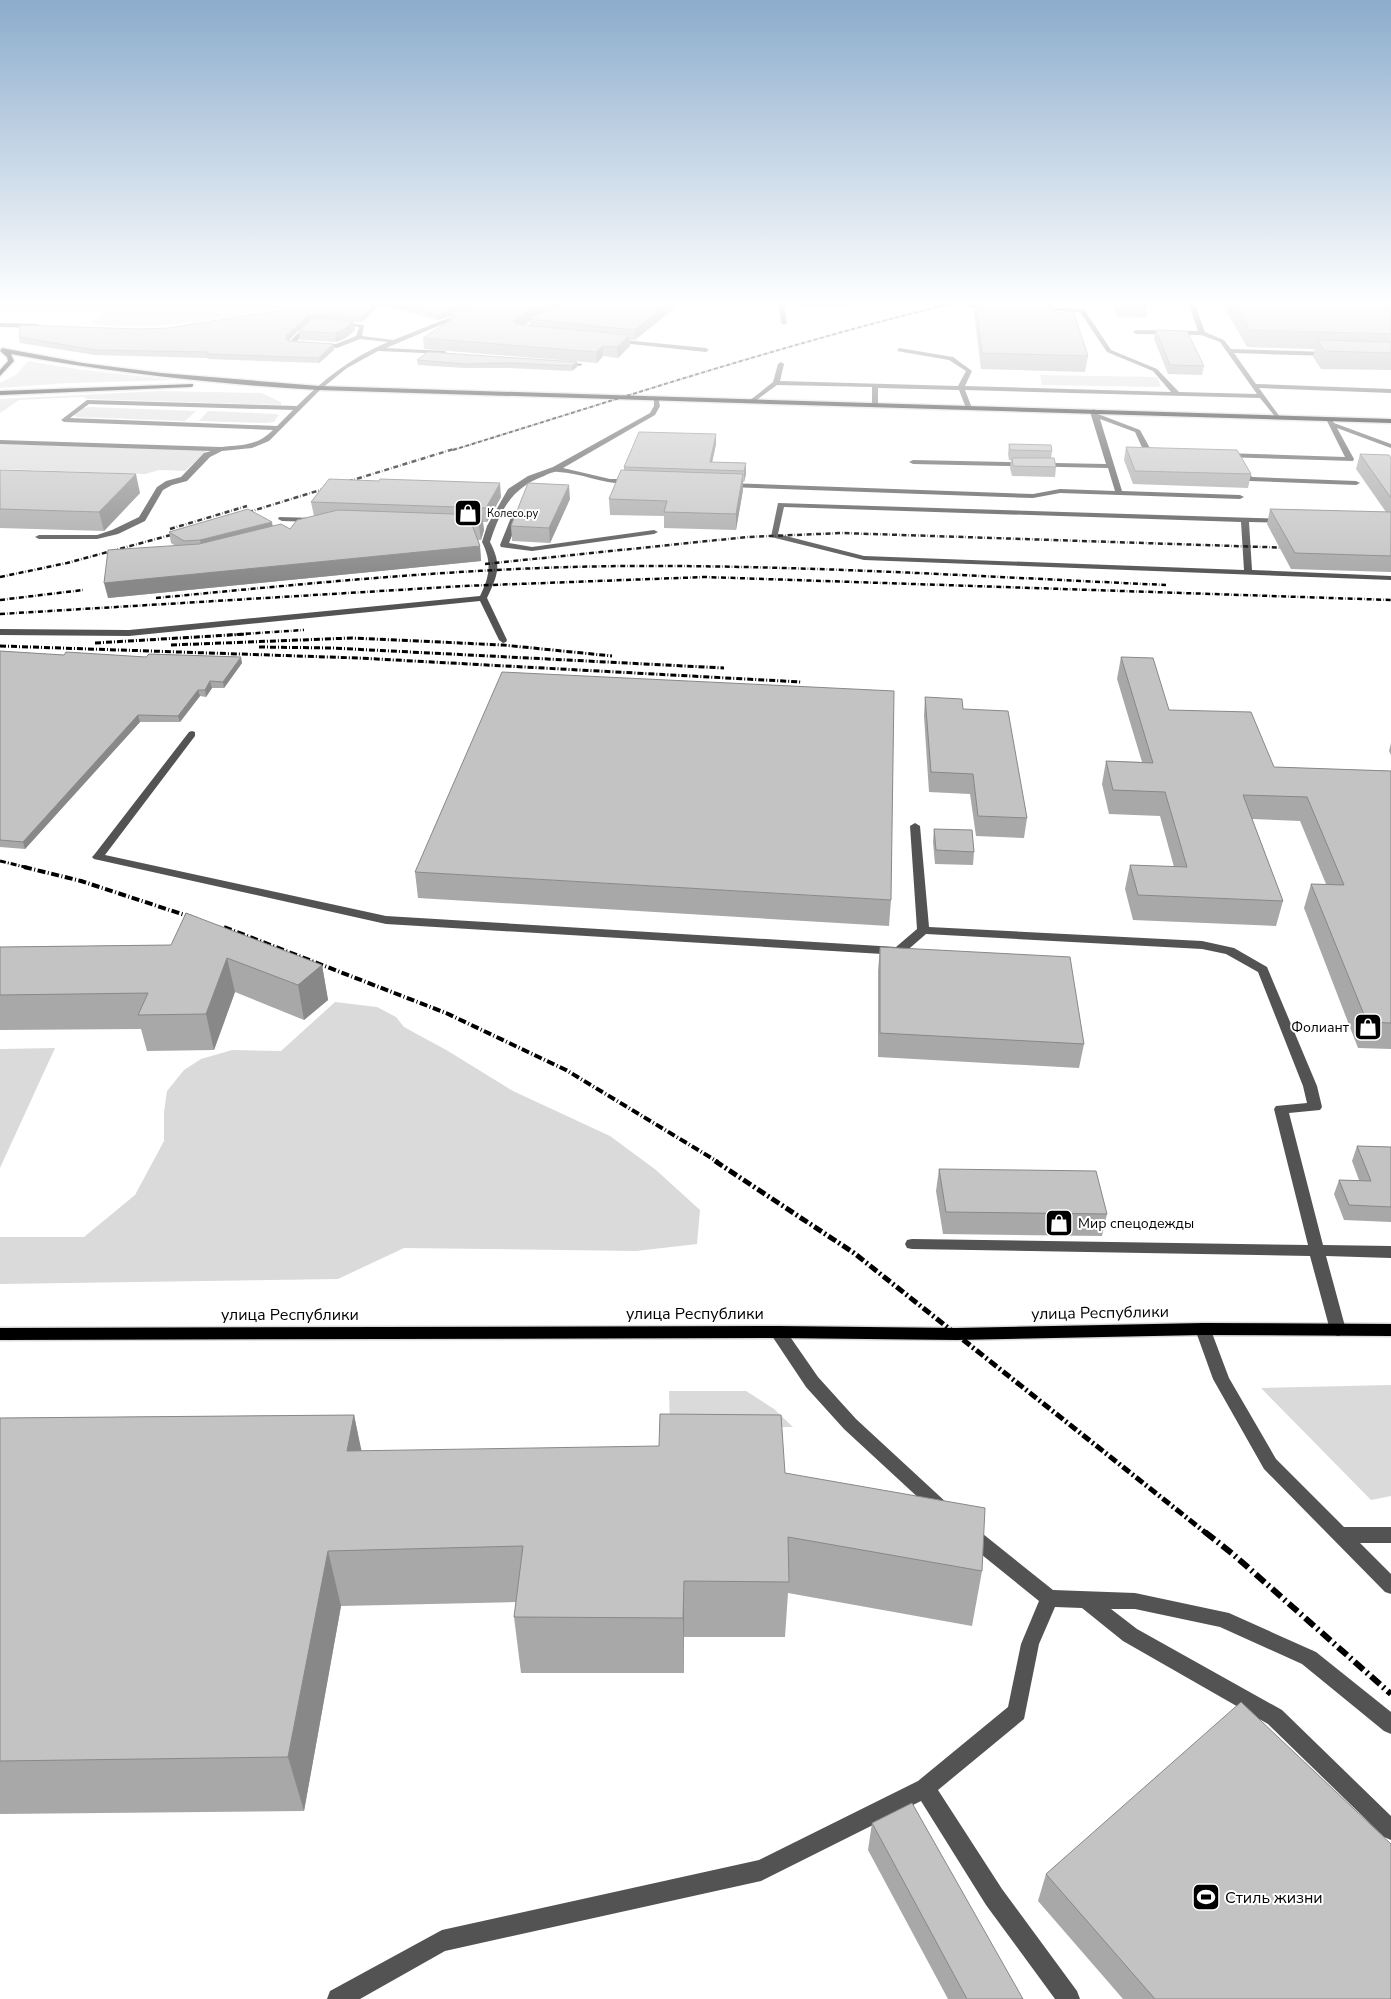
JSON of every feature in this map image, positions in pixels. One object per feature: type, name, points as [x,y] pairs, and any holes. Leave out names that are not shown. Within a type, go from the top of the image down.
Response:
[{"type":"main road","points":[[565,395],[875,404],[1094,413],[1277,417],[1331,421],[1391,421]]},
{"type":"main road","name":"улица Республики","points":[[0,1334],[778,1332],[956,1334],[1203,1329],[1391,1330]]},
{"type":"street","points":[[0,442],[221,449],[250,446],[267,440],[312,395]]},
{"type":"street","points":[[752,401],[759,395]]},
{"type":"street","points":[[875,395],[875,404]]},
{"type":"street","points":[[965,395],[969,408]]},
{"type":"street","points":[[1232,395],[1262,396],[1277,417]]},
{"type":"street","points":[[503,640],[483,598],[495,570],[494,557],[486,542],[486,526],[511,491],[531,478],[556,469],[652,414],[657,406],[656,398]]},
{"type":"street","points":[[279,428],[64,420],[87,402],[299,408]]},
{"type":"street","points":[[1094,413],[1138,431],[1148,452],[1167,453]]},
{"type":"street","points":[[1094,413],[1119,493]]},
{"type":"street","points":[[1331,421],[1391,446]]},
{"type":"street","points":[[1215,454],[1350,459],[1331,421]]},
{"type":"street","points":[[39,537],[96,537],[115,532],[142,519],[160,489],[184,479],[207,455],[221,449]]},
{"type":"street","points":[[1234,455],[1250,479],[1356,482]]},
{"type":"street","points":[[913,462],[1111,466]]},
{"type":"street","points":[[556,469],[610,480],[640,482]]},
{"type":"street","points":[[524,494],[531,478]]},
{"type":"street","points":[[718,484],[1033,496],[1060,491],[1240,497]]},
{"type":"street","points":[[521,503],[504,545],[532,549],[654,532]]},
{"type":"street","points":[[1294,522],[781,505],[774,535],[864,558],[1391,578]]},
{"type":"street","points":[[282,519],[321,523],[312,528]]},
{"type":"street","points":[[1245,520],[1248,572]]},
{"type":"street","points":[[0,632],[129,634],[483,598]]},
{"type":"street","points":[[192,734],[98,856],[386,920],[899,951],[923,930],[1202,945],[1230,951],[1263,970],[1310,1086],[1315,1107],[1281,1109],[1338,1330]]},
{"type":"street","points":[[915,826],[923,930]]},
{"type":"street","points":[[912,1244],[1391,1252]]},
{"type":"street","points":[[1203,1329],[1224,1386],[1270,1464],[1391,1586]]},
{"type":"street","points":[[778,1332],[812,1382],[850,1424],[954,1520],[1049,1598],[1135,1601],[1222,1618],[1309,1658],[1391,1724]]},
{"type":"street","points":[[1339,1535],[1391,1535]]},
{"type":"street","points":[[338,1999],[442,1941],[761,1870],[925,1788],[1017,1712],[1030,1644],[1049,1598]]},
{"type":"street","points":[[1087,1600],[1130,1635],[1275,1717],[1391,1830]]},
{"type":"street","points":[[925,1788],[994,1897],[1069,1999]]},
{"type":"shaded area","points":[[74,395],[266,395],[281,402],[281,405],[86,399],[83,397],[19,400],[0,413],[0,399]]},
{"type":"shaded area","points":[[89,407],[196,411],[185,421],[77,417],[74,415],[81,409]]},
{"type":"shaded area","points":[[208,411],[279,415],[274,422],[266,423],[199,421]]},
{"type":"shaded area","points":[[0,444],[208,450],[185,471],[159,470],[145,474],[0,469]]},
{"type":"shaded area","points":[[335,1002],[377,1007],[396,1017],[404,1027],[448,1051],[513,1091],[610,1136],[656,1170],[700,1210],[697,1244],[636,1251],[404,1248],[338,1279],[0,1284],[0,1237],[84,1237],[135,1195],[164,1141],[164,1112],[167,1091],[184,1070],[201,1059],[232,1050],[281,1051]]},
{"type":"shaded area","points":[[55,1048],[0,1168],[0,1049]]},
{"type":"shaded area","points":[[1391,1385],[1391,1496],[1371,1500],[1261,1388]]},
{"type":"shaded area","points":[[669,1391],[746,1391],[774,1409],[793,1427],[670,1428]]},
{"type":"building","points":[[639,432],[716,434],[710,462],[746,463],[744,471],[624,467]]},
{"type":"building","points":[[1009,444],[1051,445],[1052,451],[1010,450]]},
{"type":"building","points":[[1126,447],[1237,450],[1251,474],[1135,471]]},
{"type":"building","points":[[1360,454],[1389,455],[1391,458],[1391,498]]},
{"type":"building","points":[[1012,458],[1054,458],[1056,467],[1013,466]]},
{"type":"building","points":[[0,470],[136,474],[99,512],[0,509]]},
{"type":"building","points":[[621,470],[743,474],[736,514],[664,512],[667,501],[609,499]]},
{"type":"building","points":[[329,479],[500,483],[486,508],[311,502]]},
{"type":"building","points":[[528,483],[569,485],[549,528],[511,526]]},
{"type":"building","points":[[248,509],[272,522],[200,540],[184,541],[169,532]]},
{"type":"building","points":[[1270,509],[1391,512],[1391,556],[1295,553]]},
{"type":"building","points":[[338,510],[482,515],[479,525],[472,525],[480,546],[104,583],[108,550],[199,544],[281,524],[290,529],[297,520]]},
{"type":"building","points":[[0,651],[64,655],[66,652],[146,657],[149,654],[241,657],[223,682],[210,681],[205,690],[198,690],[178,716],[138,715],[23,842],[0,840]]},
{"type":"building","points":[[1121,657],[1153,658],[1169,710],[1251,712],[1274,767],[1391,771],[1391,1023],[1367,1022],[1311,884],[1344,885],[1307,797],[1243,795],[1283,901],[1138,895],[1130,865],[1187,867],[1165,792],[1113,790],[1106,761],[1153,763]]},
{"type":"building","points":[[502,672],[894,691],[891,900],[415,872]]},
{"type":"building","points":[[925,697],[962,699],[963,709],[1008,711],[1027,818],[978,816],[973,774],[931,772]]},
{"type":"building","points":[[934,829],[972,830],[974,852],[936,850]]},
{"type":"building","points":[[186,913],[322,965],[298,985],[227,958],[206,1014],[138,1015],[148,993],[0,995],[0,947],[171,945]]},
{"type":"building","points":[[880,947],[1070,957],[1084,1044],[880,1033]]},
{"type":"building","points":[[1357,1146],[1391,1147],[1391,1207],[1349,1205],[1339,1180],[1371,1181]]},
{"type":"building","points":[[939,1169],[1096,1171],[1107,1214],[946,1212]]},
{"type":"building","points":[[660,1414],[781,1415],[785,1473],[985,1508],[982,1571],[788,1537],[789,1582],[684,1581],[683,1618],[514,1617],[523,1546],[328,1551],[288,1757],[0,1761],[0,1418],[354,1415],[347,1451],[659,1446]]},
{"type":"building","points":[[1241,1702],[1391,1844],[1391,1999],[1155,1999],[1046,1874]]},
{"type":"building","points":[[912,1803],[1023,1999],[967,1999],[872,1823]]},
{"type":"railway","points":[[453,450],[628,395]]},
{"type":"railway","points":[[239,515],[457,448]]},
{"type":"railway","points":[[170,529],[247,506]]},
{"type":"railway","points":[[0,577],[67,563],[182,532]]},
{"type":"railway","points":[[485,564],[747,537],[842,533],[1294,548]]},
{"type":"railway","points":[[156,598],[451,573],[510,569],[628,566],[830,569],[1166,585]]},
{"type":"railway","points":[[0,614],[464,586],[705,577],[1391,600]]},
{"type":"railway","points":[[0,600],[83,590]]},
{"type":"railway","points":[[227,635],[304,630]]},
{"type":"railway","points":[[95,643],[247,634]]},
{"type":"railway","points":[[171,645],[352,638],[503,645],[612,656]]},
{"type":"railway","points":[[0,646],[358,658],[801,682]]},
{"type":"railway","points":[[259,647],[332,648],[724,668]]},
{"type":"railway","points":[[0,861],[29,868]]},
{"type":"railway","points":[[24,867],[81,881],[197,919]]},
{"type":"railway","points":[[224,927],[446,1013],[566,1070],[718,1162]]},
{"type":"railway","points":[[715,1161],[854,1253],[1206,1533]]},
{"type":"railway","points":[[1205,1532],[1234,1555],[1391,1694]]},
{"type":"place","name":"Колесо.ру","points":[[468,513]]},
{"type":"place","name":"Фолиант","points":[[1368,1027]]},
{"type":"place","name":"Мир спецодежды","points":[[1059,1223]]},
{"type":"place","name":"Стиль жизни","points":[[1206,1897]]}]
